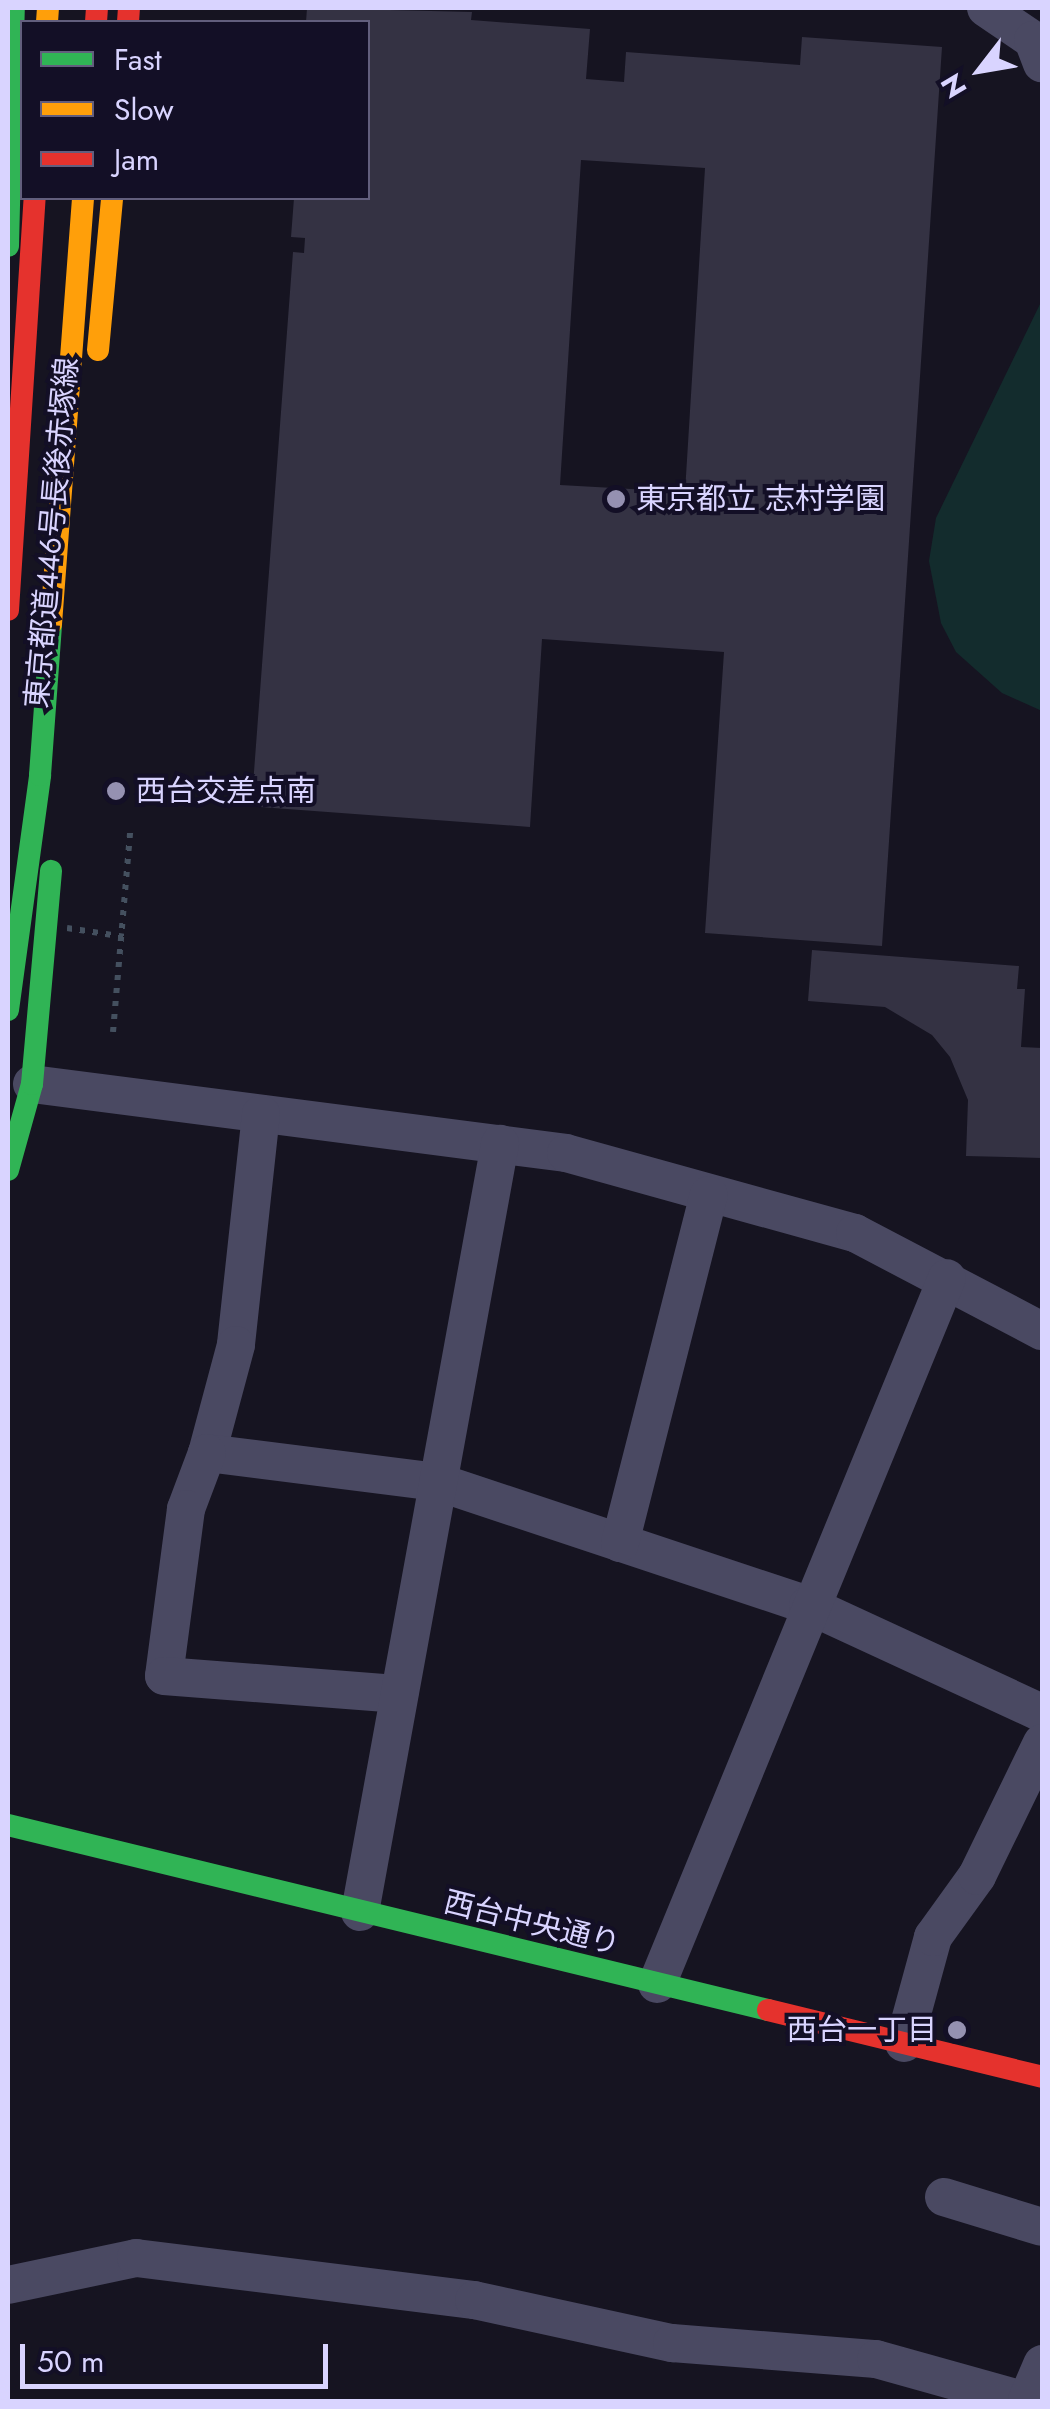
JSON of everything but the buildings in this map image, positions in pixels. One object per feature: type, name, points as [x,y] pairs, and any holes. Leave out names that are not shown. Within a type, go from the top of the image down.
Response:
[{"type":"main road","points":[[8,246],[14,8]]},
{"type":"main road","points":[[8,610],[35,200]]},
{"type":"main road","points":[[8,1010],[40,775],[83,200]]},
{"type":"main road","name":"東京都道446号長後赤塚線","points":[[96,375],[112,200]]},
{"type":"main road","name":"東京都道446号長後赤塚線","points":[[8,1170],[32,1084],[91,434]]},
{"type":"main road","name":"西台中央通り","points":[[8,1825],[1042,2077]]},
{"type":"street","points":[[986,8],[1033,40],[1042,63]]},
{"type":"street","points":[[32,1084],[566,1154],[855,1233],[1042,1331]]},
{"type":"street","points":[[261,1114],[236,1345],[207,1453],[186,1508],[164,1676],[400,1694]]},
{"type":"street","points":[[360,1912],[500,1144]]},
{"type":"street","points":[[620,1543],[709,1195]]},
{"type":"street","points":[[657,1984],[808,1605],[947,1278]]},
{"type":"street","points":[[207,1453],[438,1482],[808,1605],[1042,1713]]},
{"type":"street","points":[[904,2044],[933,1936],[978,1876],[1042,1743]]},
{"type":"street","points":[[944,2197],[1042,2227]]},
{"type":"street","points":[[8,2286],[136,2258],[474,2300],[672,2343],[876,2358],[1028,2401],[1042,2364]]},
{"type":"path","points":[[113,1032],[119,1012],[132,857],[130,833]]},
{"type":"green space","points":[[1042,300],[1042,711],[1002,693],[956,652],[941,623],[929,561],[936,518]]},
{"type":"traffic: fast","points":[[8,246],[14,8]]},
{"type":"traffic: fast","points":[[8,1010],[40,775],[51,624]]},
{"type":"traffic: fast","points":[[8,1170],[32,1084],[51,871]]},
{"type":"traffic: fast","points":[[8,1825],[768,2010]]},
{"type":"traffic: slow","points":[[47,20],[48,8]]},
{"type":"traffic: slow","points":[[51,624],[83,200]]},
{"type":"traffic: slow","points":[[98,350],[112,200]]},
{"type":"traffic: jam","points":[[96,20],[97,8]]},
{"type":"traffic: jam","points":[[128,20],[129,8]]},
{"type":"traffic: jam","points":[[8,610],[35,200]]},
{"type":"traffic: jam","points":[[768,2010],[1042,2077]]},
{"type":"place","name":"東京都立 志村学園","points":[[616,499]]},
{"type":"place","name":"西台交差点南","points":[[116,791]]},
{"type":"place","name":"西台一丁目","points":[[957,2030]]}]
